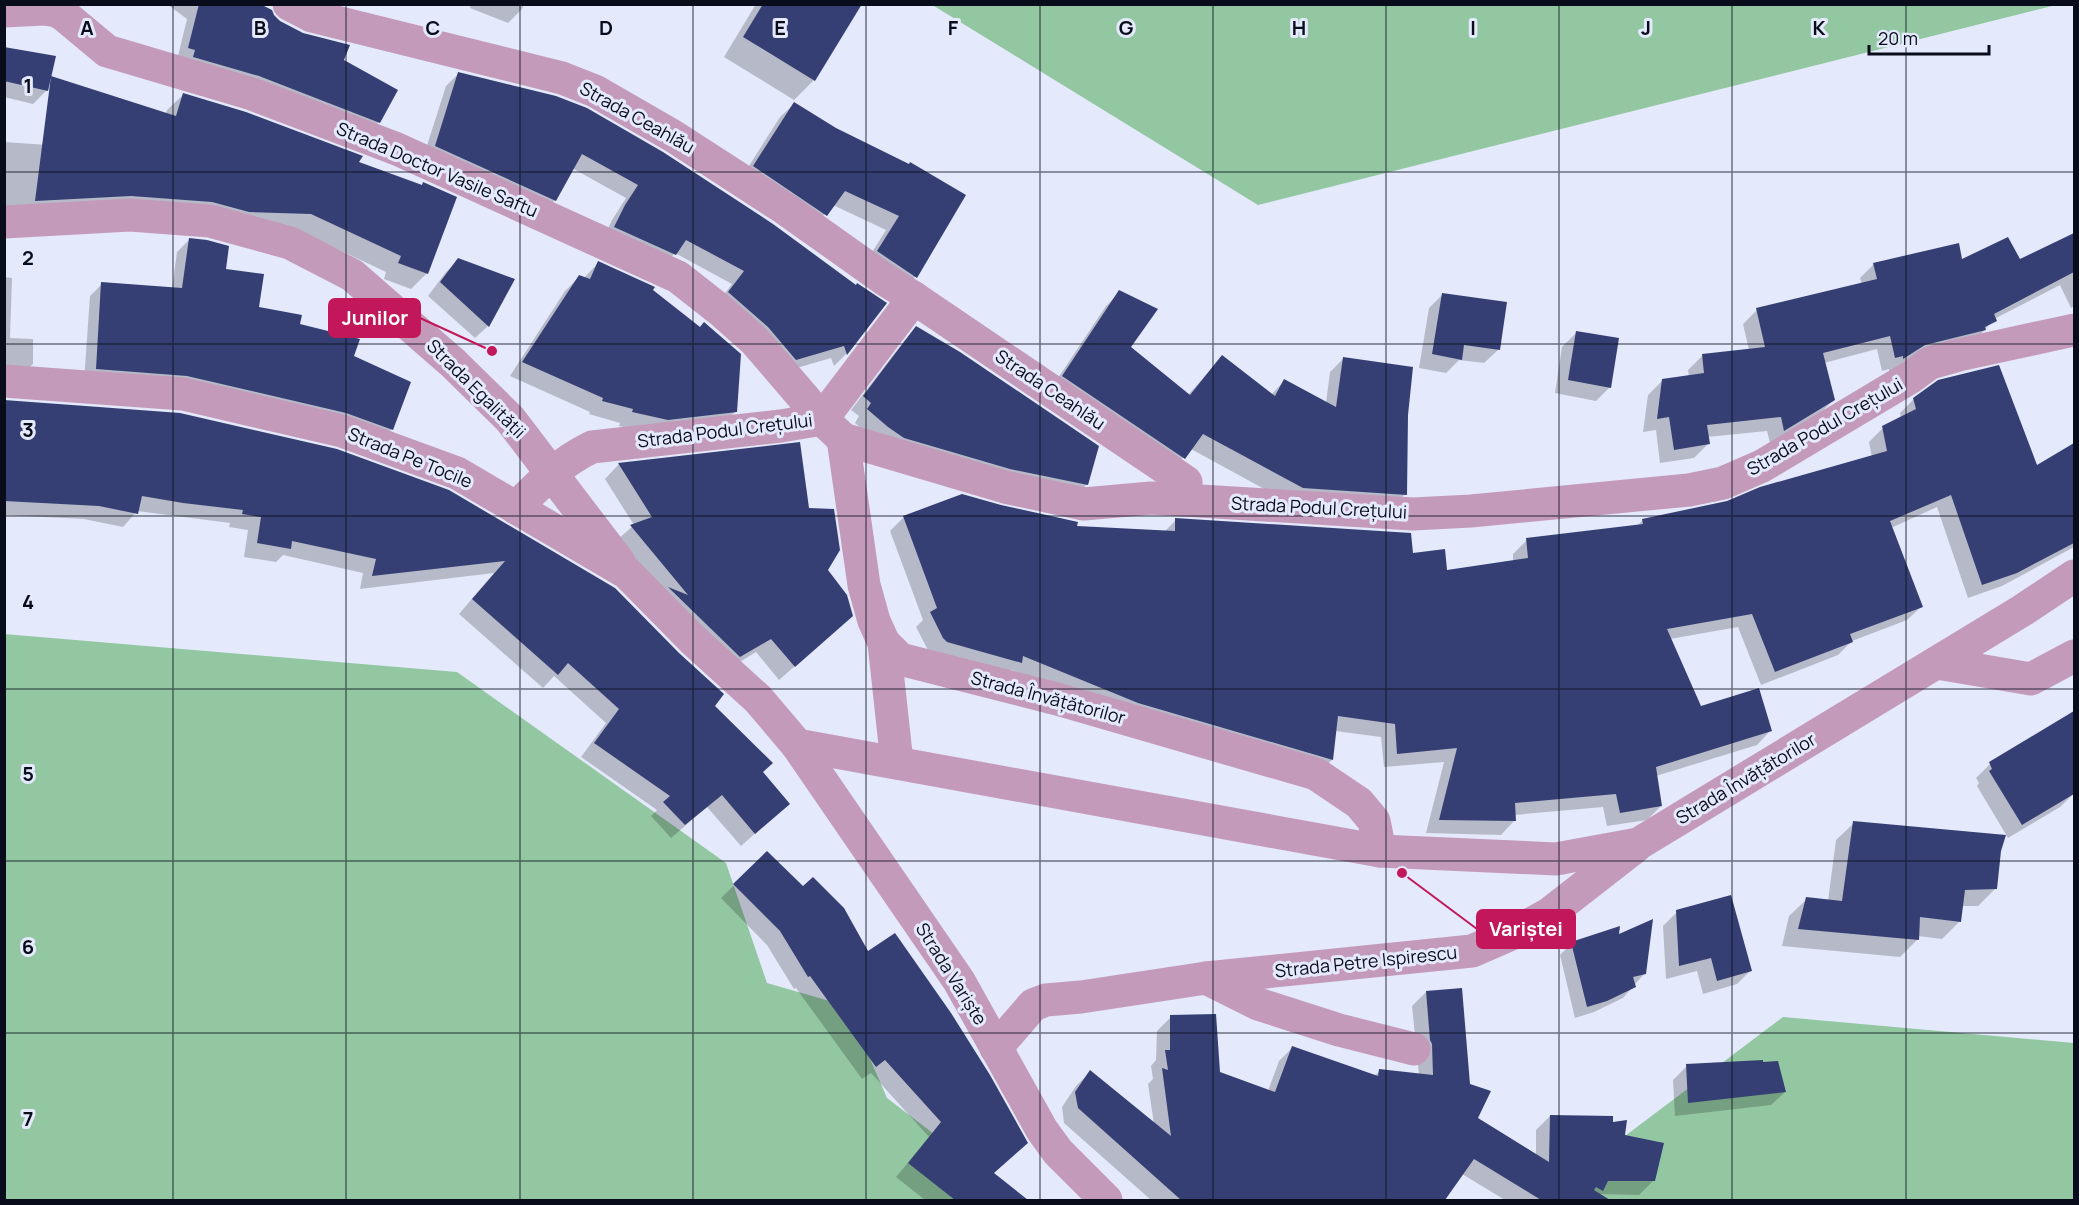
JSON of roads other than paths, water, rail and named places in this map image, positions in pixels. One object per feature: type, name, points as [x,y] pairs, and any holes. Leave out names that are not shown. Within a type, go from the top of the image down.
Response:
[{"type":"street","name":"Strada Ceahlău","points":[[290,4],[312,16],[562,78],[595,91],[648,121],[784,208],[884,279],[1186,482]]},
{"type":"street","name":"Strada Doctor Vasile Saftu","points":[[4,11],[44,9],[57,11],[107,51],[252,94],[397,149],[678,277],[755,341],[833,429]]},
{"type":"street","name":"Strada Egalității","points":[[4,222],[130,215],[210,221],[290,243],[352,275],[453,363],[510,419],[627,573]]},
{"type":"street","points":[[833,429],[914,298]]},
{"type":"street","name":"Strada Podul Crețului","points":[[516,508],[551,472],[572,456],[592,447],[781,426],[833,429],[1005,487],[1084,504],[1151,498],[1413,514],[1470,511],[1689,490],[1723,483],[1762,466],[1911,377],[1930,363],[2074,330]]},
{"type":"street","name":"Strada Pe Tocile","points":[[4,381],[183,394],[342,430],[457,473],[627,573],[692,639],[758,699],[797,745]]},
{"type":"street","name":"Strada Învățătorilor","points":[[833,429],[864,585],[874,621],[884,643],[900,659],[1058,699],[1316,774],[1359,803],[1374,821],[1380,851]]},
{"type":"street","name":"Strada Învățătorilor","points":[[797,745],[1380,851],[1556,859],[1638,844],[2024,610],[2074,576]]},
{"type":"street","points":[[884,643],[897,764]]},
{"type":"street","points":[[1937,663],[2031,679],[2074,656]]},
{"type":"street","name":"Strada Variște","points":[[797,745],[959,981],[1042,1130],[1058,1152],[1106,1200]]},
{"type":"street","name":"Strada Petre Ispirescu","points":[[996,1048],[1033,1005],[1046,1000],[1206,978],[1472,951],[1518,931],[1549,914],[1638,844]]},
{"type":"street","name":"Strada Petre Ispirescu","points":[[1206,978],[1258,1004],[1339,1030],[1414,1049]]},
{"type":"place","name":"Junilor","points":[[492,351]]},
{"type":"place","name":"Variștei","points":[[1402,873]]}]
